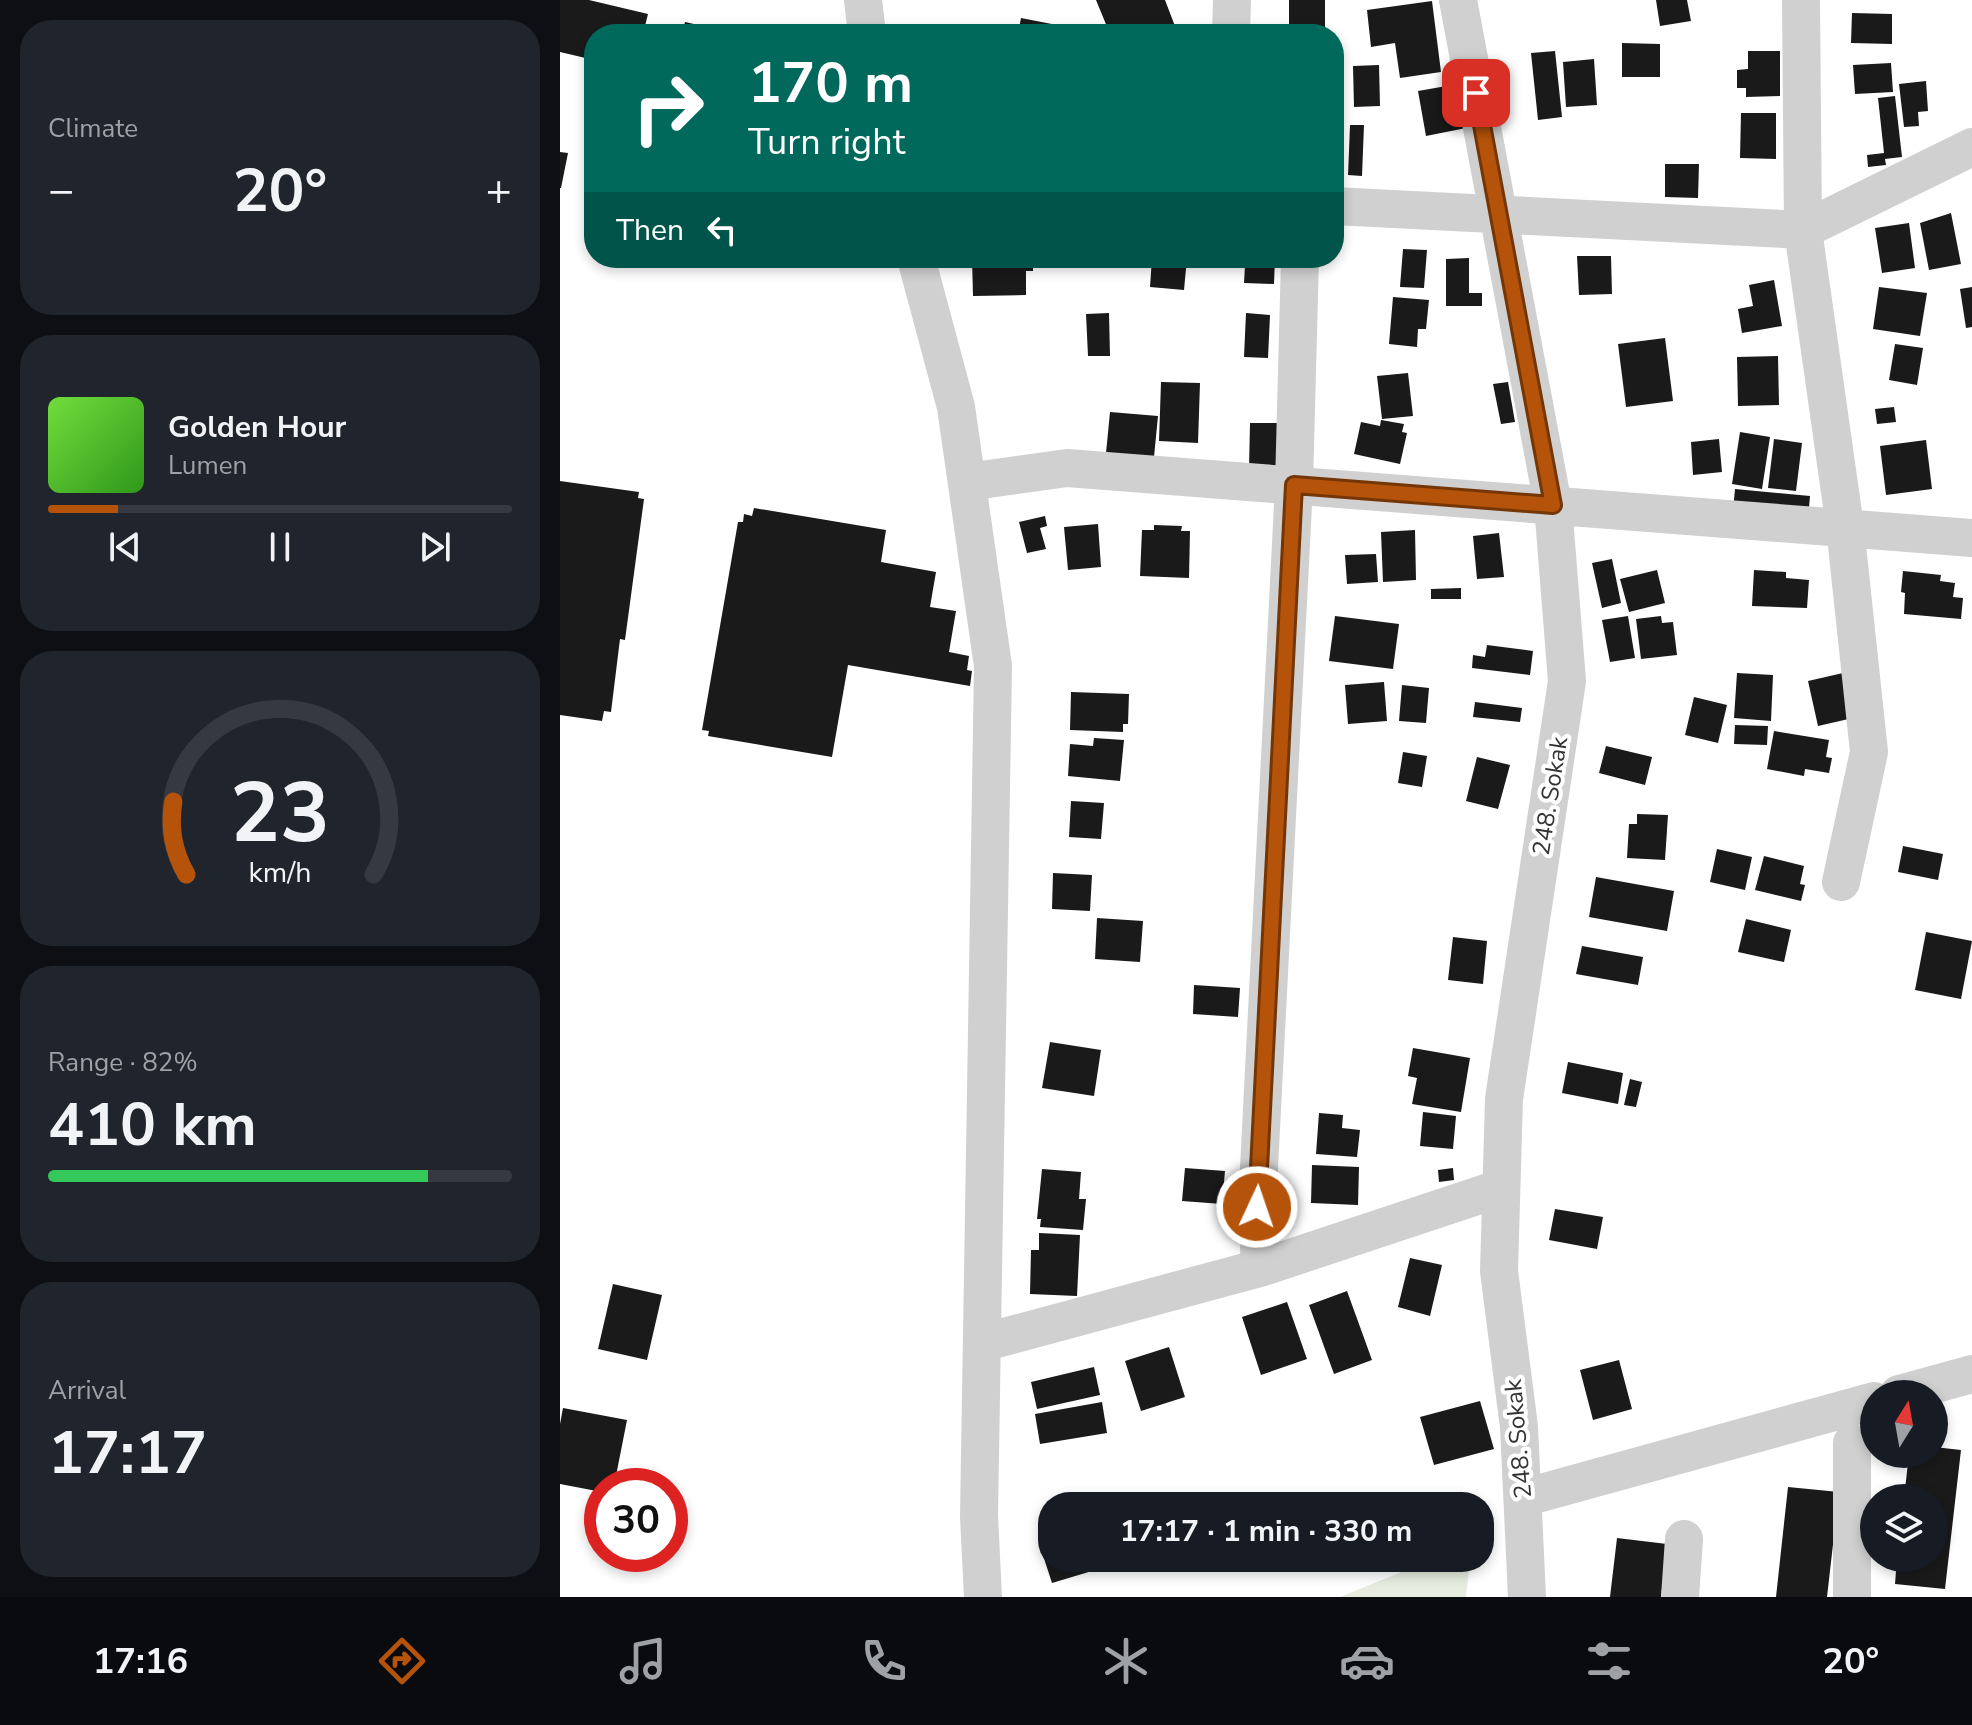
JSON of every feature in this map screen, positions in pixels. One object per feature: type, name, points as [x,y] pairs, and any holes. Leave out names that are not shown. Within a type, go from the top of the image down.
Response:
[{"type":"street","points":[[863,0],[866,24]]},
{"type":"street","points":[[1231,24],[1232,0]]},
{"type":"street","name":"248. Sokak","points":[[1458,0],[1553,505],[1567,681],[1504,1099],[1499,1271],[1519,1427],[1527,1597]]},
{"type":"street","points":[[1801,0],[1803,230],[1845,527],[1869,752],[1841,882]]},
{"type":"street","points":[[1344,207],[1803,230],[1972,147]]},
{"type":"street","points":[[919,268],[956,407],[993,666],[979,1516],[983,1597]]},
{"type":"street","points":[[1260,1268],[1257,1207],[1294,485],[1300,268]]},
{"type":"street","points":[[967,482],[1067,468],[1972,538]]},
{"type":"street","points":[[982,1343],[1260,1268],[1501,1188]]},
{"type":"street","points":[[1948,1381],[1972,1374]]},
{"type":"street","points":[[1523,1498],[1860,1405]]},
{"type":"street","points":[[1852,1443],[1852,1597]]},
{"type":"street","points":[[1680,1597],[1684,1539]]},
{"type":"shaded area","points":[[1402,1572],[1469,1572],[1466,1597],[1340,1597]]},
{"type":"building","points":[[560,0],[589,0],[648,14],[646,24],[584,24],[584,58],[560,52]]},
{"type":"building","points":[[1096,0],[1165,0],[1174,24],[1106,24]]},
{"type":"building","points":[[1289,0],[1325,0],[1325,24],[1289,24]]},
{"type":"building","points":[[1656,0],[1687,0],[1691,21],[1660,26]]},
{"type":"building","points":[[1432,1],[1441,72],[1400,78],[1395,43],[1371,47],[1367,10]]},
{"type":"building","points":[[1852,13],[1892,14],[1892,44],[1851,43]]},
{"type":"building","points":[[1021,18],[1052,24],[1020,24]]},
{"type":"building","points":[[1622,43],[1660,44],[1660,77],[1622,77]]},
{"type":"building","points":[[1555,51],[1562,117],[1538,120],[1531,53]]},
{"type":"building","points":[[1748,51],[1780,51],[1780,96],[1746,97],[1746,88],[1737,88],[1737,70],[1748,69]]},
{"type":"building","points":[[1594,59],[1597,105],[1566,107],[1563,62]]},
{"type":"building","points":[[1891,63],[1893,92],[1855,94],[1853,65]]},
{"type":"building","points":[[1379,65],[1380,106],[1354,107],[1353,66]]},
{"type":"building","points":[[1926,81],[1928,111],[1918,112],[1919,126],[1904,127],[1899,84]]},
{"type":"building","points":[[1458,84],[1466,128],[1426,136],[1418,91]]},
{"type":"building","points":[[1895,96],[1902,157],[1885,159],[1886,165],[1868,167],[1867,155],[1884,153],[1878,98]]},
{"type":"building","points":[[1741,113],[1776,113],[1776,159],[1740,158]]},
{"type":"building","points":[[1350,125],[1364,125],[1362,176],[1348,175]]},
{"type":"building","points":[[560,152],[568,153],[561,188],[560,188]]},
{"type":"building","points":[[1665,164],[1699,164],[1698,198],[1665,197]]},
{"type":"building","points":[[1951,213],[1961,264],[1929,270],[1920,223]]},
{"type":"building","points":[[1909,223],[1915,268],[1882,273],[1875,228]]},
{"type":"building","points":[[1403,249],[1427,250],[1424,288],[1400,287]]},
{"type":"building","points":[[1577,256],[1611,256],[1612,294],[1579,295]]},
{"type":"building","points":[[1469,258],[1469,293],[1482,293],[1482,306],[1446,306],[1446,259]]},
{"type":"building","points":[[972,268],[1033,268],[1033,271],[1026,271],[1026,295],[973,296]]},
{"type":"building","points":[[1151,268],[1186,268],[1184,290],[1150,287]]},
{"type":"building","points":[[1245,268],[1275,268],[1274,284],[1244,283]]},
{"type":"building","points":[[1774,280],[1782,326],[1742,333],[1738,309],[1753,306],[1749,285]]},
{"type":"building","points":[[1879,287],[1927,293],[1920,336],[1873,329]]},
{"type":"building","points":[[1972,287],[1972,327],[1966,328],[1960,289]]},
{"type":"building","points":[[1393,297],[1429,300],[1426,329],[1418,329],[1417,347],[1389,344]]},
{"type":"building","points":[[1109,313],[1110,356],[1088,356],[1086,314]]},
{"type":"building","points":[[1246,313],[1270,315],[1268,358],[1244,357]]},
{"type":"building","points":[[1665,338],[1673,401],[1626,407],[1618,344]]},
{"type":"building","points":[[1895,344],[1923,348],[1917,385],[1889,380]]},
{"type":"building","points":[[1778,356],[1779,405],[1738,406],[1737,357]]},
{"type":"building","points":[[1408,373],[1413,416],[1382,419],[1377,376]]},
{"type":"building","points":[[1161,382],[1200,383],[1198,443],[1159,441]]},
{"type":"building","points":[[1508,382],[1515,422],[1501,424],[1493,384]]},
{"type":"building","points":[[1894,407],[1896,422],[1877,424],[1875,409]]},
{"type":"building","points":[[1110,412],[1158,416],[1154,457],[1106,453]]},
{"type":"building","points":[[1381,420],[1404,424],[1402,432],[1407,433],[1400,464],[1354,454],[1361,422],[1380,426]]},
{"type":"building","points":[[1250,423],[1280,423],[1279,470],[1249,469]]},
{"type":"building","points":[[1740,432],[1770,437],[1762,489],[1732,484]]},
{"type":"building","points":[[1719,439],[1722,472],[1693,475],[1691,442]]},
{"type":"building","points":[[1774,439],[1802,443],[1796,491],[1768,488]]},
{"type":"building","points":[[1926,440],[1932,489],[1886,495],[1880,446]]},
{"type":"building","points":[[560,481],[639,492],[638,498],[644,499],[625,640],[620,639],[611,712],[604,711],[602,721],[560,715]]},
{"type":"building","points":[[1735,489],[1810,496],[1808,519],[1733,511]]},
{"type":"building","points":[[754,508],[886,530],[881,562],[936,572],[930,607],[956,611],[949,652],[969,656],[967,670],[972,671],[970,686],[848,665],[832,757],[708,736],[709,731],[702,730],[738,522],[743,522],[744,514],[752,516]]},
{"type":"building","points":[[1045,516],[1047,526],[1040,528],[1046,549],[1027,553],[1019,522]]},
{"type":"building","points":[[1098,524],[1101,567],[1068,570],[1064,527]]},
{"type":"building","points":[[1154,525],[1182,526],[1181,531],[1190,531],[1189,578],[1140,576],[1142,530],[1154,530]]},
{"type":"building","points":[[1415,530],[1416,580],[1383,582],[1381,532]]},
{"type":"building","points":[[1499,533],[1504,577],[1477,579],[1473,536]]},
{"type":"building","points":[[1376,554],[1378,582],[1347,584],[1345,555]]},
{"type":"building","points":[[1612,559],[1621,603],[1602,608],[1592,563]]},
{"type":"building","points":[[1657,570],[1665,603],[1629,612],[1620,579]]},
{"type":"building","points":[[1754,570],[1786,572],[1786,578],[1809,580],[1807,608],[1752,606]]},
{"type":"building","points":[[1903,571],[1941,575],[1940,581],[1955,583],[1953,597],[1963,598],[1961,619],[1904,614],[1905,593],[1901,592]]},
{"type":"building","points":[[1461,588],[1461,599],[1431,599],[1431,589]]},
{"type":"building","points":[[1335,616],[1399,624],[1393,669],[1329,661]]},
{"type":"building","points":[[1628,616],[1635,658],[1610,662],[1602,620]]},
{"type":"building","points":[[1661,616],[1662,623],[1673,622],[1677,655],[1641,659],[1636,619]]},
{"type":"building","points":[[1487,645],[1533,651],[1530,675],[1472,668],[1473,655],[1485,657]]},
{"type":"building","points":[[1737,673],[1773,675],[1771,721],[1734,718]]},
{"type":"building","points":[[1843,673],[1853,718],[1818,726],[1808,681]]},
{"type":"building","points":[[1384,682],[1387,721],[1348,724],[1345,685]]},
{"type":"building","points":[[1402,685],[1429,688],[1426,723],[1399,721]]},
{"type":"building","points":[[1071,692],[1129,694],[1128,724],[1123,724],[1123,732],[1070,730]]},
{"type":"building","points":[[1694,697],[1727,705],[1718,743],[1685,735]]},
{"type":"building","points":[[1475,702],[1522,708],[1520,722],[1473,717]]},
{"type":"building","points":[[1735,725],[1768,726],[1767,745],[1734,744]]},
{"type":"building","points":[[1774,731],[1829,740],[1826,757],[1832,758],[1829,773],[1805,769],[1804,776],[1767,769]]},
{"type":"building","points":[[1094,738],[1124,740],[1120,781],[1068,776],[1070,744],[1093,746]]},
{"type":"building","points":[[1606,746],[1652,757],[1645,785],[1599,773]]},
{"type":"building","points":[[1403,752],[1427,756],[1422,787],[1398,783]]},
{"type":"building","points":[[1477,757],[1510,765],[1498,809],[1466,801]]},
{"type":"building","points":[[1071,801],[1104,803],[1101,839],[1069,837]]},
{"type":"building","points":[[1637,814],[1668,815],[1665,860],[1627,858],[1629,824],[1637,824]]},
{"type":"building","points":[[1903,846],[1943,854],[1938,880],[1898,872]]},
{"type":"building","points":[[1717,849],[1752,857],[1745,890],[1710,882]]},
{"type":"building","points":[[1764,856],[1804,866],[1800,884],[1805,885],[1801,901],[1755,890]]},
{"type":"building","points":[[1053,873],[1092,875],[1090,911],[1052,909]]},
{"type":"building","points":[[1596,877],[1674,891],[1667,931],[1589,917]]},
{"type":"building","points":[[1097,918],[1143,921],[1140,962],[1095,959]]},
{"type":"building","points":[[1746,919],[1791,930],[1784,962],[1738,952]]},
{"type":"building","points":[[1926,932],[1972,941],[1961,999],[1915,990]]},
{"type":"building","points":[[1453,937],[1487,941],[1483,984],[1448,980]]},
{"type":"building","points":[[1582,946],[1643,957],[1638,985],[1576,974]]},
{"type":"building","points":[[1194,985],[1240,988],[1238,1017],[1193,1014]]},
{"type":"building","points":[[1050,1042],[1101,1050],[1094,1096],[1042,1088]]},
{"type":"building","points":[[1413,1048],[1470,1058],[1461,1112],[1412,1104],[1417,1078],[1408,1076]]},
{"type":"building","points":[[1568,1062],[1623,1073],[1618,1104],[1562,1093]]},
{"type":"building","points":[[1630,1079],[1642,1082],[1636,1107],[1624,1105]]},
{"type":"building","points":[[1423,1112],[1456,1116],[1453,1149],[1420,1146]]},
{"type":"building","points":[[1319,1113],[1343,1115],[1342,1128],[1360,1130],[1357,1157],[1316,1154]]},
{"type":"building","points":[[1312,1165],[1359,1167],[1358,1205],[1311,1203]]},
{"type":"building","points":[[1185,1168],[1225,1171],[1222,1204],[1182,1201]]},
{"type":"building","points":[[1453,1168],[1454,1180],[1439,1182],[1438,1170]]},
{"type":"building","points":[[1042,1169],[1081,1172],[1079,1199],[1086,1199],[1083,1230],[1040,1227],[1041,1219],[1037,1219]]},
{"type":"building","points":[[1555,1209],[1603,1217],[1597,1249],[1549,1240]]},
{"type":"building","points":[[1039,1233],[1080,1235],[1077,1296],[1030,1294],[1031,1250],[1039,1250]]},
{"type":"building","points":[[1410,1258],[1442,1265],[1430,1316],[1398,1307]]},
{"type":"building","points":[[613,1284],[662,1295],[647,1360],[598,1349]]},
{"type":"building","points":[[1347,1291],[1372,1360],[1334,1374],[1309,1305]]},
{"type":"building","points":[[1287,1302],[1307,1359],[1261,1375],[1242,1317]]},
{"type":"building","points":[[1169,1347],[1185,1397],[1141,1411],[1125,1361]]},
{"type":"building","points":[[1619,1360],[1632,1409],[1593,1420],[1580,1370]]},
{"type":"building","points":[[1094,1367],[1100,1395],[1037,1409],[1031,1382]]},
{"type":"building","points":[[1480,1401],[1494,1449],[1434,1465],[1420,1417]]},
{"type":"building","points":[[1102,1402],[1107,1433],[1040,1444],[1035,1414]]},
{"type":"building","points":[[563,1408],[627,1420],[618,1468],[584,1468],[584,1489],[560,1484]]},
{"type":"building","points":[[1948,1449],[1961,1450],[1948,1563],[1948,1484],[1906,1484],[1907,1468],[1948,1468]]},
{"type":"building","points":[[1788,1487],[1839,1492],[1827,1597],[1776,1597]]},
{"type":"building","points":[[1617,1538],[1667,1544],[1661,1597],[1610,1597]]},
{"type":"building","points":[[1048,1572],[1089,1572],[1052,1583]]},
{"type":"building","points":[[1896,1572],[1947,1572],[1945,1589],[1895,1584]]},
{"type":"route","points":[[1257,1207],[1294,485],[1553,505],[1476,93]]}]
